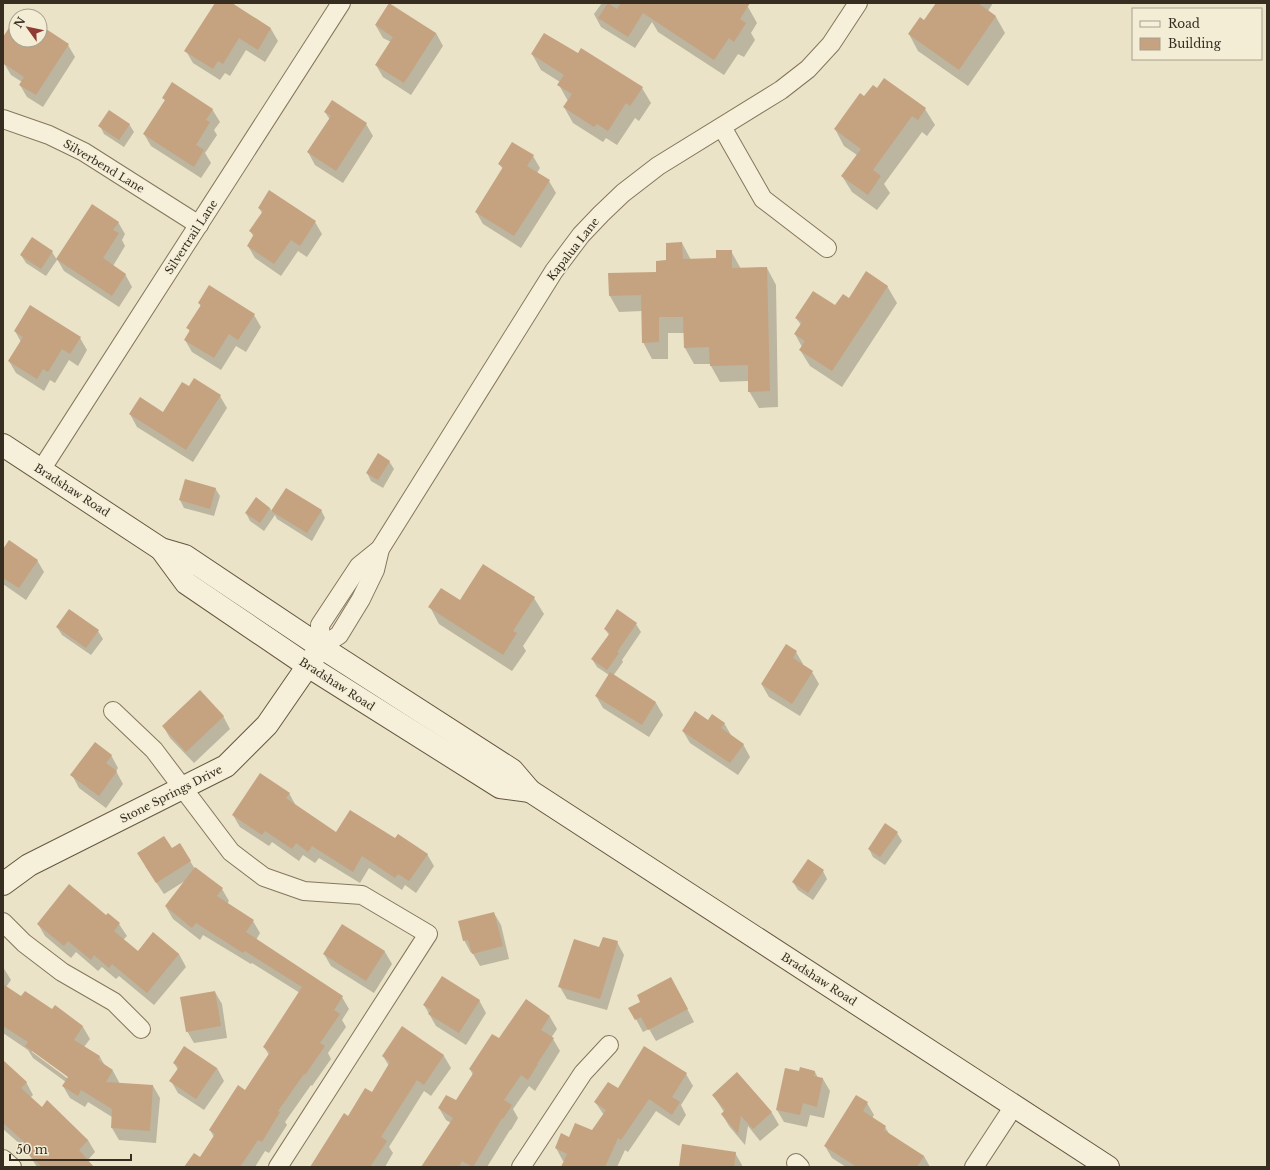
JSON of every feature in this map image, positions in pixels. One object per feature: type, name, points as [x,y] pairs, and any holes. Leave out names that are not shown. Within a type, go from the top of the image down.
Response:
[{"type":"main road","name":"Bradshaw Road","points":[[3,445],[161,549],[185,556],[321,647],[512,770],[530,791],[1108,1167]]},
{"type":"main road","name":"Bradshaw Road","points":[[161,549],[186,583],[308,666],[500,787],[530,791]]},
{"type":"main road","name":"Stone Springs Drive","points":[[3,884],[29,865],[226,766],[266,725],[321,647]]},
{"type":"street","name":"Silvertrail Lane","points":[[41,470],[341,3]]},
{"type":"street","name":"Kapalua Lane","points":[[321,647],[320,625],[359,566],[380,549],[554,271],[581,235],[623,194],[658,166],[781,90],[808,68],[831,44],[858,3]]},
{"type":"street","name":"Silverbend Lane","points":[[3,119],[49,135],[84,152],[199,224]]},
{"type":"street","points":[[722,127],[763,199],[827,248]]},
{"type":"street","points":[[113,711],[154,750],[231,852],[264,877],[304,891],[362,895],[428,934],[278,1167]]},
{"type":"street","points":[[3,922],[24,943],[62,972],[114,1002],[141,1029]]},
{"type":"street","points":[[521,1167],[583,1073],[609,1045]]},
{"type":"street","points":[[974,1167],[1014,1106]]},
{"type":"street","points":[[3,1159],[12,1167]]},
{"type":"building","points":[[215,3],[232,3],[271,28],[258,50],[239,38],[223,64],[218,61],[213,69],[184,51]]},
{"type":"building","points":[[389,3],[436,33],[404,83],[375,65],[393,37],[375,25]]},
{"type":"building","points":[[608,3],[617,9],[621,3],[750,3],[740,19],[746,23],[734,42],[729,38],[714,60],[643,13],[628,37],[598,18]]},
{"type":"building","points":[[936,3],[978,3],[996,16],[959,70],[908,34],[920,17],[924,20]]},
{"type":"building","points":[[8,29],[8,48],[48,48],[48,30],[69,44],[36,95],[19,85],[24,77],[3,63],[3,37]]},
{"type":"building","points":[[544,33],[578,53],[581,48],[643,87],[630,106],[626,103],[608,131],[597,124],[594,127],[563,107],[572,94],[557,85],[564,75],[531,54]]},
{"type":"building","points":[[884,78],[926,108],[918,120],[912,116],[873,170],[881,176],[868,195],[841,176],[861,149],[834,129],[860,93],[864,96],[873,85],[877,88]]},
{"type":"building","points":[[172,82],[213,109],[206,120],[210,122],[196,145],[204,150],[194,167],[143,134],[165,100],[162,98]]},
{"type":"building","points":[[332,100],[367,123],[336,171],[307,152],[331,116],[324,112]]},
{"type":"building","points":[[109,110],[130,124],[119,140],[98,126]]},
{"type":"building","points":[[512,142],[534,155],[527,166],[550,180],[514,236],[475,212],[503,167],[498,164]]},
{"type":"building","points":[[269,190],[316,221],[300,246],[291,240],[274,264],[247,246],[254,234],[249,231],[263,211],[258,208]]},
{"type":"building","points":[[92,204],[119,222],[113,230],[119,233],[103,258],[126,274],[112,296],[56,259]]},
{"type":"building","points":[[32,237],[53,251],[41,269],[20,255]]},
{"type":"building","points":[[682,242],[683,259],[716,258],[716,250],[732,250],[732,268],[767,267],[770,391],[748,392],[748,365],[710,366],[709,347],[684,348],[683,317],[659,317],[659,342],[642,343],[641,295],[609,296],[608,273],[656,272],[656,261],[666,260],[666,243]]},
{"type":"building","points":[[866,271],[888,286],[832,371],[799,350],[805,341],[794,334],[802,322],[795,318],[813,291],[835,305],[843,294],[849,298]]},
{"type":"building","points":[[209,285],[255,314],[238,340],[229,334],[214,358],[184,340],[190,330],[186,328],[201,305],[198,303]]},
{"type":"building","points":[[30,305],[81,337],[70,354],[62,349],[48,372],[43,369],[37,379],[8,361],[23,337],[14,331]]},
{"type":"building","points":[[194,378],[221,395],[186,450],[129,414],[140,397],[163,412],[182,382],[189,386]]},
{"type":"building","points":[[378,453],[390,461],[378,480],[366,473]]},
{"type":"building","points":[[185,479],[216,488],[210,509],[179,500]]},
{"type":"building","points":[[286,488],[322,510],[307,533],[271,511]]},
{"type":"building","points":[[256,497],[270,508],[260,523],[245,513]]},
{"type":"building","points":[[9,540],[38,560],[19,588],[3,578],[3,549]]},
{"type":"building","points":[[483,564],[535,597],[513,631],[517,633],[503,655],[428,607],[441,588],[460,600]]},
{"type":"building","points":[[69,609],[99,630],[86,648],[56,627]]},
{"type":"building","points":[[617,609],[637,623],[617,652],[619,653],[607,670],[591,659],[610,633],[604,629]]},
{"type":"building","points":[[786,644],[797,651],[793,658],[813,671],[792,704],[761,684]]},
{"type":"building","points":[[610,672],[656,702],[642,725],[595,696]]},
{"type":"building","points":[[200,690],[224,716],[186,752],[162,726]]},
{"type":"building","points":[[695,711],[708,720],[712,714],[725,723],[721,728],[744,744],[730,763],[682,731]]},
{"type":"building","points":[[95,742],[112,755],[106,763],[117,771],[99,796],[70,775]]},
{"type":"building","points":[[260,773],[290,793],[286,798],[336,832],[350,810],[395,838],[398,834],[428,854],[409,881],[398,874],[395,878],[362,856],[353,872],[312,846],[308,852],[296,843],[292,849],[265,831],[262,835],[232,815]]},
{"type":"building","points":[[885,823],[898,832],[880,857],[868,849]]},
{"type":"building","points":[[164,836],[172,848],[180,843],[191,861],[156,883],[137,853]]},
{"type":"building","points":[[808,859],[824,870],[808,893],[792,882]]},
{"type":"building","points":[[195,867],[223,888],[217,896],[254,920],[246,932],[343,996],[334,1010],[340,1014],[320,1043],[325,1046],[278,1111],[280,1112],[262,1142],[258,1140],[240,1167],[184,1167],[194,1153],[200,1157],[215,1134],[209,1130],[238,1085],[245,1090],[270,1052],[263,1047],[302,987],[245,951],[243,953],[196,923],[192,928],[165,906]]},
{"type":"building","points":[[69,884],[106,915],[108,913],[120,923],[114,931],[138,951],[153,932],[179,954],[147,993],[112,964],[109,968],[94,955],[91,960],[68,941],[64,946],[37,924]]},
{"type":"building","points":[[494,912],[503,946],[472,954],[468,940],[463,941],[458,921]]},
{"type":"building","points":[[342,924],[385,951],[366,981],[323,954]]},
{"type":"building","points":[[603,937],[618,941],[600,999],[558,987],[574,939],[599,947]]},
{"type":"building","points":[[442,976],[480,1000],[459,1033],[428,1014],[431,1010],[423,1005]]},
{"type":"building","points":[[671,977],[688,1009],[648,1030],[641,1017],[635,1020],[628,1008],[640,1002],[637,995]]},
{"type":"building","points":[[3,984],[21,996],[25,991],[52,1009],[55,1005],[83,1026],[74,1040],[100,1056],[98,1060],[113,1070],[106,1082],[153,1085],[150,1131],[111,1128],[112,1109],[81,1090],[78,1096],[62,1086],[68,1077],[25,1046],[28,1042],[3,1026]]},
{"type":"building","points":[[215,991],[221,1026],[186,1032],[180,997]]},
{"type":"building","points":[[526,999],[550,1016],[541,1030],[554,1038],[528,1080],[521,1075],[504,1100],[512,1105],[503,1119],[502,1118],[473,1167],[462,1161],[459,1167],[421,1167],[453,1118],[438,1108],[446,1095],[456,1100],[474,1072],[469,1069],[492,1034],[499,1038]]},
{"type":"building","points":[[402,1026],[444,1055],[424,1085],[417,1080],[381,1137],[387,1141],[370,1167],[310,1167],[344,1113],[348,1116],[365,1088],[372,1092],[390,1062],[382,1056]]},
{"type":"building","points":[[184,1046],[217,1068],[196,1099],[169,1081],[179,1067],[173,1063]]},
{"type":"building","points":[[644,1046],[687,1073],[672,1097],[680,1102],[672,1115],[649,1099],[621,1140],[618,1138],[605,1167],[561,1167],[567,1154],[555,1148],[561,1133],[569,1137],[575,1123],[592,1130],[606,1110],[594,1102],[608,1082],[618,1088]]},
{"type":"building","points":[[3,1060],[27,1082],[21,1088],[42,1107],[47,1100],[88,1140],[79,1150],[94,1167],[42,1167],[27,1153],[31,1148],[3,1123]]},
{"type":"building","points":[[800,1067],[815,1071],[814,1076],[823,1078],[817,1107],[803,1103],[800,1115],[776,1110],[785,1068],[799,1071]]},
{"type":"building","points":[[737,1072],[772,1112],[753,1129],[741,1116],[738,1134],[721,1114],[725,1110],[712,1095]]},
{"type":"building","points":[[856,1095],[868,1102],[863,1111],[886,1126],[884,1130],[924,1156],[917,1167],[857,1167],[824,1146]]},
{"type":"building","points":[[682,1144],[736,1152],[734,1167],[679,1167]]}]
